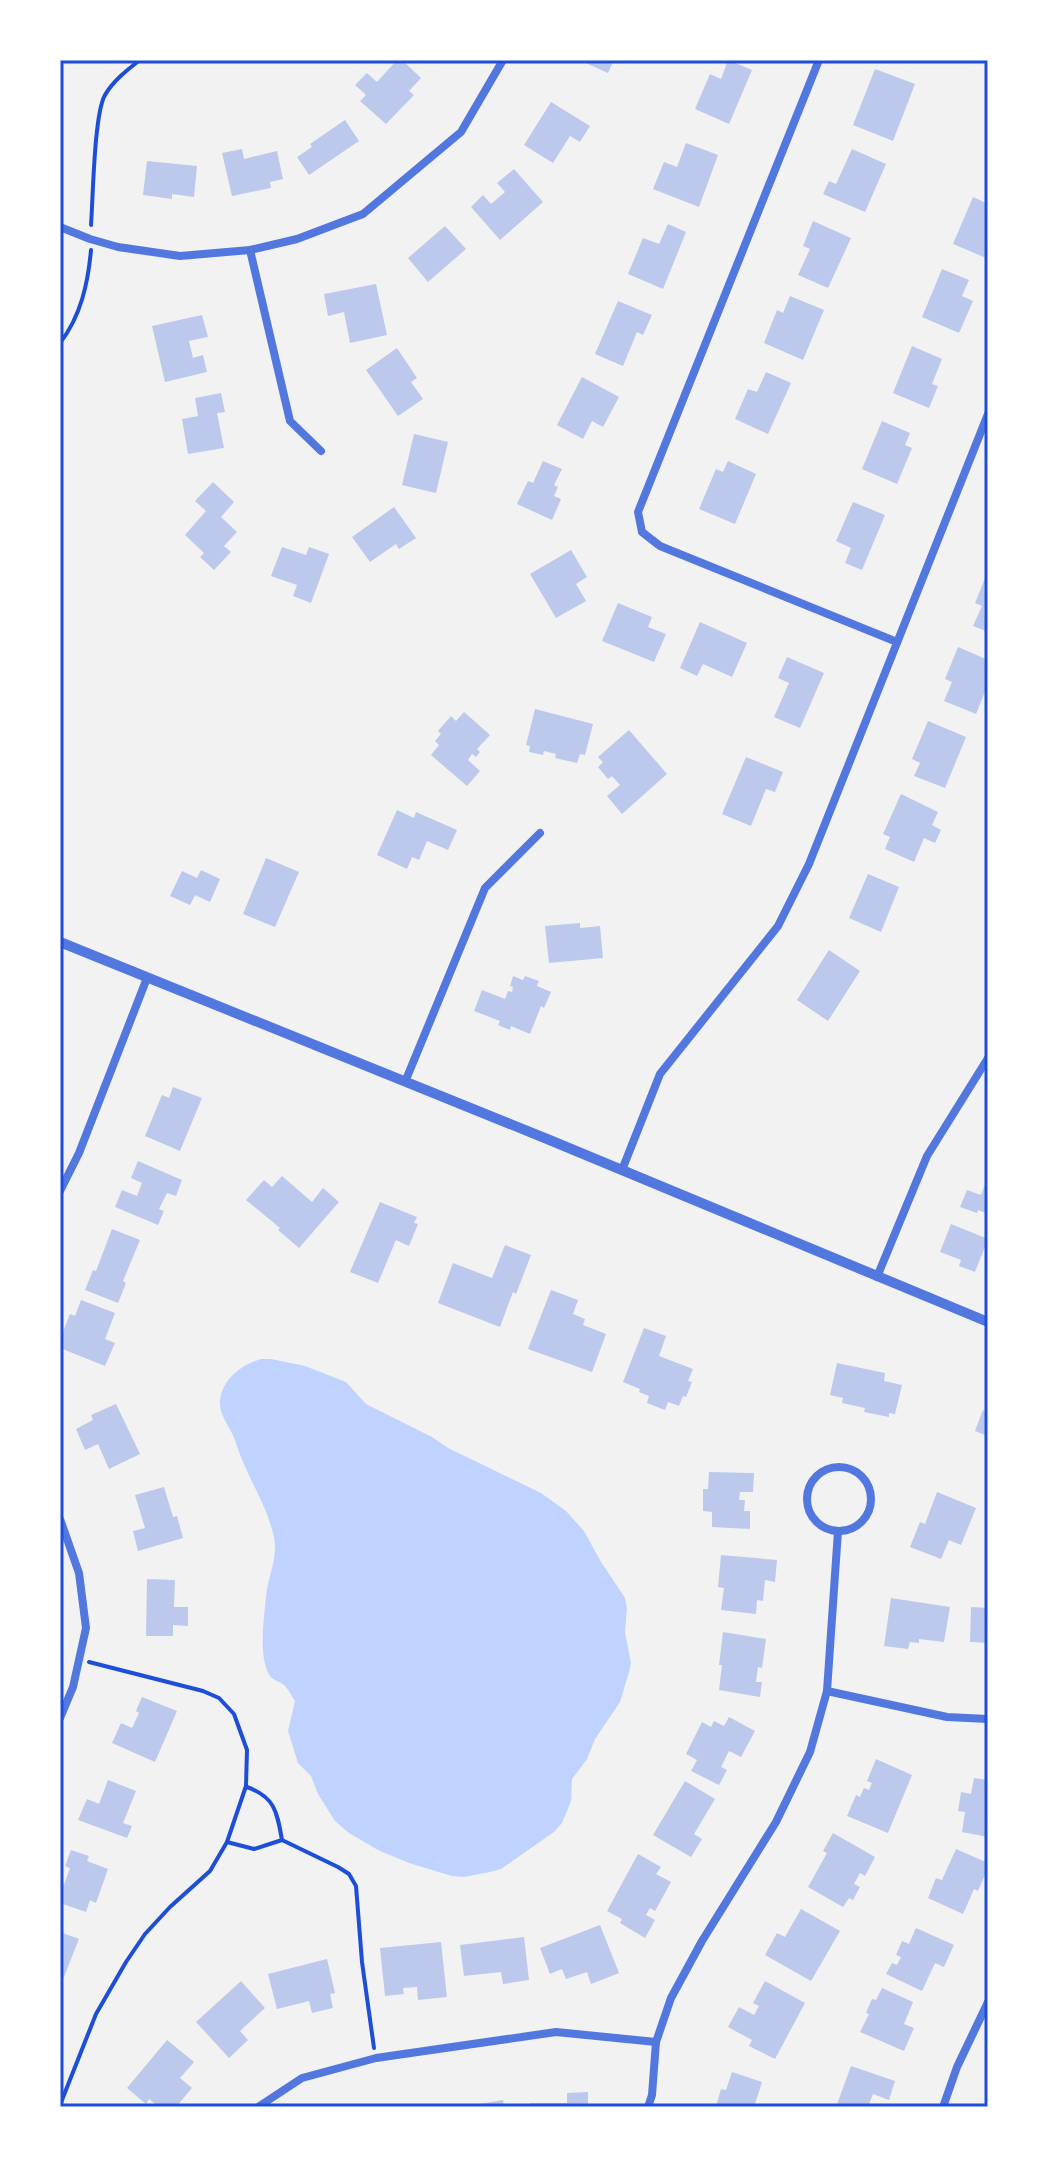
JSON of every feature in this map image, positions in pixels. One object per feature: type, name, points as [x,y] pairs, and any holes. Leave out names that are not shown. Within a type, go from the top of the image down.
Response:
[{"type":"street","points":[[60,227],[118,247],[180,256],[250,250],[297,239],[363,214],[461,132],[503,60]]},
{"type":"street","points":[[819,60],[638,512],[642,532],[660,546],[897,642]]},
{"type":"street","points":[[250,250],[290,421],[321,451]]},
{"type":"street","points":[[622,1170],[660,1074],[778,926],[809,864],[988,414]]},
{"type":"street","points":[[405,1082],[485,888],[540,833]]},
{"type":"street","points":[[60,942],[988,1322]]},
{"type":"street","points":[[60,1191],[79,1153],[147,978]]},
{"type":"street","points":[[877,1277],[927,1156],[988,1058]]},
{"type":"street","points":[[840,1467],[853,1470],[863,1477],[871,1500],[868,1513],[861,1522],[850,1529],[838,1531],[825,1528],[815,1521],[807,1497],[817,1475],[840,1467]]},
{"type":"street","points":[[60,1519],[79,1573],[86,1628],[73,1687],[60,1718]]},
{"type":"street","points":[[648,2107],[652,2095],[656,2042],[671,1998],[702,1941],[776,1822],[810,1752],[827,1691],[838,1531]]},
{"type":"street","points":[[827,1691],[947,1717],[988,1719]]},
{"type":"street","points":[[943,2107],[957,2067],[988,2002]]},
{"type":"street","points":[[258,2107],[302,2078],[376,2058],[556,2032],[656,2042]]},
{"type":"path","points":[[60,343],[79,310],[91,253],[103,97],[114,82],[140,60]]},
{"type":"path","points":[[60,2105],[96,2014],[126,1962],[145,1934],[210,1871],[227,1842],[246,1786],[247,1750],[234,1714],[219,1698],[203,1691],[79,1660]]},
{"type":"path","points":[[246,1786],[263,1793],[277,1810],[282,1840]]},
{"type":"path","points":[[227,1842],[254,1849],[282,1840],[349,1874],[356,1886],[362,1962],[376,2058]]},
{"type":"water","points":[[261,1359],[305,1366],[346,1382],[366,1404],[541,1493],[566,1511],[584,1531],[625,1598],[625,1632],[631,1663],[620,1702],[572,1779],[571,1801],[562,1823],[501,1869],[464,1877],[452,1876],[378,1850],[335,1821],[311,1776],[298,1763],[288,1731],[295,1701],[285,1686],[270,1676],[264,1659],[264,1616],[275,1553],[274,1537],[220,1406],[224,1386],[229,1380],[246,1365]]},
{"type":"building","points":[[397,60],[402,60],[421,78],[409,91],[414,95],[386,124],[360,101],[366,95],[355,85],[367,73],[377,82]]},
{"type":"building","points":[[579,60],[614,60],[608,73]]},
{"type":"building","points":[[728,60],[752,70],[729,124],[695,109],[710,74],[721,79]]},
{"type":"building","points":[[875,69],[915,84],[893,141],[853,125]]},
{"type":"building","points":[[551,102],[590,126],[580,142],[570,136],[553,163],[524,145]]},
{"type":"building","points":[[345,120],[359,141],[309,175],[297,157]]},
{"type":"building","points":[[686,143],[718,155],[699,207],[653,189],[664,162],[677,167]]},
{"type":"building","points":[[242,149],[244,159],[277,151],[283,179],[270,182],[271,188],[232,196],[222,153]]},
{"type":"building","points":[[852,149],[886,164],[865,212],[823,194],[829,181],[836,184]]},
{"type":"building","points":[[147,161],[197,166],[194,197],[172,194],[172,199],[143,195]]},
{"type":"building","points":[[514,169],[543,202],[500,240],[471,207],[483,195],[491,204],[505,192],[497,183]]},
{"type":"building","points":[[973,197],[988,204],[986,258],[953,244]]},
{"type":"building","points":[[813,221],[851,238],[828,288],[798,275],[810,249],[803,246]]},
{"type":"building","points":[[668,224],[686,232],[663,289],[628,274],[643,238],[659,244]]},
{"type":"building","points":[[445,226],[466,249],[428,282],[408,258]]},
{"type":"building","points":[[942,269],[969,280],[962,296],[973,301],[959,333],[922,317]]},
{"type":"building","points":[[376,284],[387,335],[350,343],[344,312],[328,316],[324,294]]},
{"type":"building","points":[[790,296],[824,310],[803,360],[764,343],[777,310],[783,313]]},
{"type":"building","points":[[618,301],[652,315],[643,335],[637,332],[623,366],[595,354]]},
{"type":"building","points":[[202,315],[208,337],[189,341],[193,358],[203,355],[207,372],[165,382],[152,326]]},
{"type":"building","points":[[912,346],[942,359],[932,384],[938,386],[929,408],[893,393]]},
{"type":"building","points":[[397,348],[417,378],[411,382],[423,399],[398,416],[366,370]]},
{"type":"building","points":[[766,372],[791,383],[768,434],[735,419],[748,389],[757,392]]},
{"type":"building","points":[[582,377],[619,397],[603,427],[592,421],[583,439],[557,425]]},
{"type":"building","points":[[221,393],[225,412],[217,413],[224,448],[188,454],[182,419],[198,416],[195,398]]},
{"type":"building","points":[[882,421],[910,433],[905,445],[912,448],[897,484],[862,469]]},
{"type":"building","points":[[414,434],[448,442],[436,493],[402,485]]},
{"type":"building","points":[[543,461],[562,469],[554,485],[558,487],[554,496],[561,499],[552,520],[517,504],[528,481],[533,483]]},
{"type":"building","points":[[728,461],[756,474],[735,524],[699,509],[716,469],[723,472]]},
{"type":"building","points":[[213,482],[234,502],[221,517],[237,532],[224,546],[231,552],[214,570],[200,557],[204,553],[185,535],[206,511],[195,501]]},
{"type":"building","points":[[853,502],[885,515],[862,570],[845,563],[851,548],[836,541]]},
{"type":"building","points":[[394,507],[416,538],[399,549],[396,544],[370,562],[352,537]]},
{"type":"building","points":[[282,547],[306,555],[309,547],[329,554],[311,603],[293,596],[297,585],[271,576]]},
{"type":"building","points":[[571,550],[587,577],[576,584],[586,601],[556,618],[530,574]]},
{"type":"building","points":[[988,571],[988,632],[973,626],[982,606],[975,603]]},
{"type":"building","points":[[618,603],[652,617],[648,627],[666,634],[654,662],[602,641]]},
{"type":"building","points":[[700,622],[747,643],[732,677],[703,664],[697,676],[680,668]]},
{"type":"building","points":[[958,647],[988,660],[988,684],[976,714],[944,701],[952,682],[945,679]]},
{"type":"building","points":[[787,657],[824,673],[800,728],[774,717],[789,683],[778,678]]},
{"type":"building","points":[[535,709],[593,724],[585,755],[580,754],[577,763],[555,758],[556,754],[544,751],[543,755],[529,752],[530,746],[526,745]]},
{"type":"building","points":[[464,712],[490,735],[477,749],[480,752],[476,757],[472,754],[468,760],[480,771],[467,786],[431,755],[439,745],[435,741],[441,734],[438,731],[451,716],[456,721]]},
{"type":"building","points":[[928,721],[966,737],[945,788],[914,776],[920,763],[912,759]]},
{"type":"building","points":[[629,730],[667,774],[622,814],[607,796],[620,785],[612,776],[608,779],[598,767],[603,762],[598,757]]},
{"type":"building","points":[[746,757],[783,772],[775,792],[766,789],[751,826],[722,814]]},
{"type":"building","points":[[901,794],[938,812],[932,825],[941,830],[935,843],[924,838],[914,862],[885,849],[890,837],[883,834]]},
{"type":"building","points":[[397,810],[414,818],[416,812],[457,830],[448,850],[427,841],[419,860],[412,857],[407,869],[377,855]]},
{"type":"building","points":[[266,858],[299,872],[275,927],[243,914]]},
{"type":"building","points":[[201,870],[220,879],[210,902],[195,895],[190,905],[170,896],[182,871],[197,878]]},
{"type":"building","points":[[868,874],[899,887],[881,932],[849,918]]},
{"type":"building","points":[[580,923],[580,928],[600,926],[603,958],[549,963],[545,926]]},
{"type":"building","points":[[829,950],[860,971],[828,1021],[797,1000]]},
{"type":"building","points":[[513,976],[539,981],[537,986],[551,992],[544,1008],[541,1006],[530,1034],[511,1026],[510,1030],[498,1025],[500,1021],[474,1011],[482,990],[505,999],[508,991],[512,992]]},
{"type":"building","points":[[173,1087],[202,1098],[180,1151],[145,1136],[162,1095],[169,1098]]},
{"type":"building","points":[[138,1161],[182,1180],[176,1196],[167,1193],[159,1209],[164,1211],[158,1225],[115,1207],[122,1190],[137,1196],[142,1183],[131,1178]]},
{"type":"building","points":[[282,1176],[312,1202],[323,1188],[339,1202],[299,1248],[246,1200],[264,1180],[272,1187]]},
{"type":"building","points":[[988,1176],[988,1214],[960,1207],[967,1190],[981,1195]]},
{"type":"building","points":[[380,1202],[417,1217],[414,1223],[418,1224],[409,1246],[396,1240],[378,1283],[350,1272]]},
{"type":"building","points":[[951,1224],[988,1239],[975,1272],[959,1266],[961,1260],[940,1252]]},
{"type":"building","points":[[112,1229],[140,1240],[123,1281],[126,1283],[118,1303],[85,1290]]},
{"type":"building","points":[[505,1245],[531,1255],[500,1327],[438,1303],[453,1263],[492,1278]]},
{"type":"building","points":[[551,1290],[578,1300],[573,1314],[585,1319],[583,1325],[606,1334],[592,1372],[528,1349]]},
{"type":"building","points":[[81,1300],[115,1313],[105,1339],[115,1343],[105,1366],[60,1348],[60,1339],[70,1314],[75,1316]]},
{"type":"building","points":[[644,1328],[666,1336],[659,1356],[693,1369],[688,1381],[692,1382],[679,1406],[668,1402],[665,1410],[647,1403],[649,1396],[623,1382]]},
{"type":"building","points":[[837,1363],[885,1373],[884,1381],[902,1385],[895,1414],[889,1413],[889,1417],[864,1412],[865,1408],[842,1403],[843,1398],[830,1395]]},
{"type":"building","points":[[116,1404],[140,1454],[109,1469],[98,1444],[85,1450],[76,1429],[93,1420],[91,1415]]},
{"type":"building","points":[[983,1410],[988,1413],[988,1436],[975,1431]]},
{"type":"building","points":[[709,1472],[754,1473],[753,1492],[740,1492],[739,1500],[745,1500],[744,1511],[750,1511],[750,1529],[712,1527],[712,1512],[703,1511],[703,1489],[708,1489]]},
{"type":"building","points":[[164,1487],[183,1538],[138,1551],[133,1531],[145,1528],[135,1495]]},
{"type":"building","points":[[937,1492],[976,1508],[961,1545],[949,1540],[941,1559],[910,1547],[920,1522],[925,1524]]},
{"type":"building","points":[[721,1555],[777,1560],[775,1582],[765,1580],[763,1601],[757,1600],[756,1614],[721,1610],[724,1588],[718,1587]]},
{"type":"building","points":[[147,1579],[175,1580],[174,1607],[188,1607],[188,1626],[173,1625],[173,1636],[146,1636]]},
{"type":"building","points":[[891,1598],[950,1607],[944,1642],[919,1639],[919,1643],[910,1642],[908,1649],[884,1646]]},
{"type":"building","points":[[971,1607],[988,1608],[988,1643],[970,1642]]},
{"type":"building","points":[[723,1632],[766,1639],[762,1668],[758,1667],[756,1682],[762,1682],[760,1697],[719,1690]]},
{"type":"building","points":[[142,1697],[177,1711],[155,1762],[112,1743],[121,1723],[132,1728]]},
{"type":"building","points":[[729,1717],[755,1731],[741,1757],[729,1751],[721,1767],[727,1770],[719,1785],[691,1771],[697,1760],[686,1754],[702,1722],[711,1727],[714,1721],[724,1726]]},
{"type":"building","points":[[876,1759],[912,1775],[888,1833],[847,1816],[856,1795],[860,1797],[864,1788],[869,1790],[872,1783],[867,1781]]},
{"type":"building","points":[[974,1778],[988,1780],[988,1837],[962,1832],[965,1812],[958,1811],[961,1792],[971,1794]]},
{"type":"building","points":[[108,1780],[136,1791],[123,1823],[132,1826],[127,1838],[78,1820],[87,1799],[99,1804]]},
{"type":"building","points":[[685,1781],[715,1799],[694,1834],[702,1839],[691,1857],[653,1835]]},
{"type":"building","points":[[833,1833],[875,1857],[865,1876],[860,1873],[854,1884],[860,1887],[853,1900],[849,1898],[843,1907],[808,1887],[827,1853],[823,1851]]},
{"type":"building","points":[[956,1849],[988,1863],[978,1891],[974,1889],[963,1914],[928,1898],[936,1878],[942,1880]]},
{"type":"building","points":[[71,1850],[89,1856],[87,1861],[108,1869],[96,1903],[90,1900],[86,1912],[60,1903],[60,1883],[64,1885],[70,1868],[65,1866]]},
{"type":"building","points":[[638,1854],[661,1867],[656,1874],[671,1882],[655,1911],[650,1908],[646,1915],[655,1920],[645,1938],[607,1911]]},
{"type":"building","points":[[801,1909],[840,1931],[811,1981],[765,1955],[777,1933],[785,1937]]},
{"type":"building","points":[[600,1925],[619,1973],[591,1984],[587,1972],[566,1979],[562,1969],[550,1974],[540,1948]]},
{"type":"building","points":[[916,1928],[954,1945],[944,1967],[935,1963],[922,1991],[886,1974],[892,1963],[897,1965],[901,1957],[896,1955],[902,1941],[909,1944]]},
{"type":"building","points":[[60,1932],[79,1939],[60,1987]]},
{"type":"building","points":[[524,1937],[529,1980],[503,1984],[501,1972],[464,1976],[460,1945]]},
{"type":"building","points":[[441,1942],[447,1997],[418,2000],[417,1987],[403,1988],[404,1994],[385,1996],[380,1948]]},
{"type":"building","points":[[327,1959],[335,1993],[330,1994],[333,2008],[312,2013],[309,2001],[277,2009],[268,1974]]},
{"type":"building","points":[[241,1981],[265,2008],[240,2031],[248,2040],[229,2058],[196,2022]]},
{"type":"building","points":[[765,1981],[805,2003],[775,2059],[749,2046],[752,2040],[728,2027],[739,2007],[754,2015],[759,2006],[753,2003]]},
{"type":"building","points":[[882,1988],[913,2002],[904,2024],[914,2028],[904,2051],[860,2032],[872,1999],[876,2000]]},
{"type":"building","points":[[167,2040],[194,2062],[180,2078],[192,2088],[176,2107],[159,2107],[149,2099],[146,2104],[127,2088]]},
{"type":"building","points":[[851,2066],[895,2081],[889,2100],[873,2094],[868,2107],[836,2107]]},
{"type":"building","points":[[732,2072],[762,2082],[754,2107],[708,2107],[709,2104],[716,2106],[721,2089],[726,2090]]},
{"type":"building","points":[[588,2092],[588,2107],[530,2107],[530,2103],[567,2103],[567,2093]]},
{"type":"building","points":[[503,2100],[504,2107],[480,2107],[479,2104]]}]
